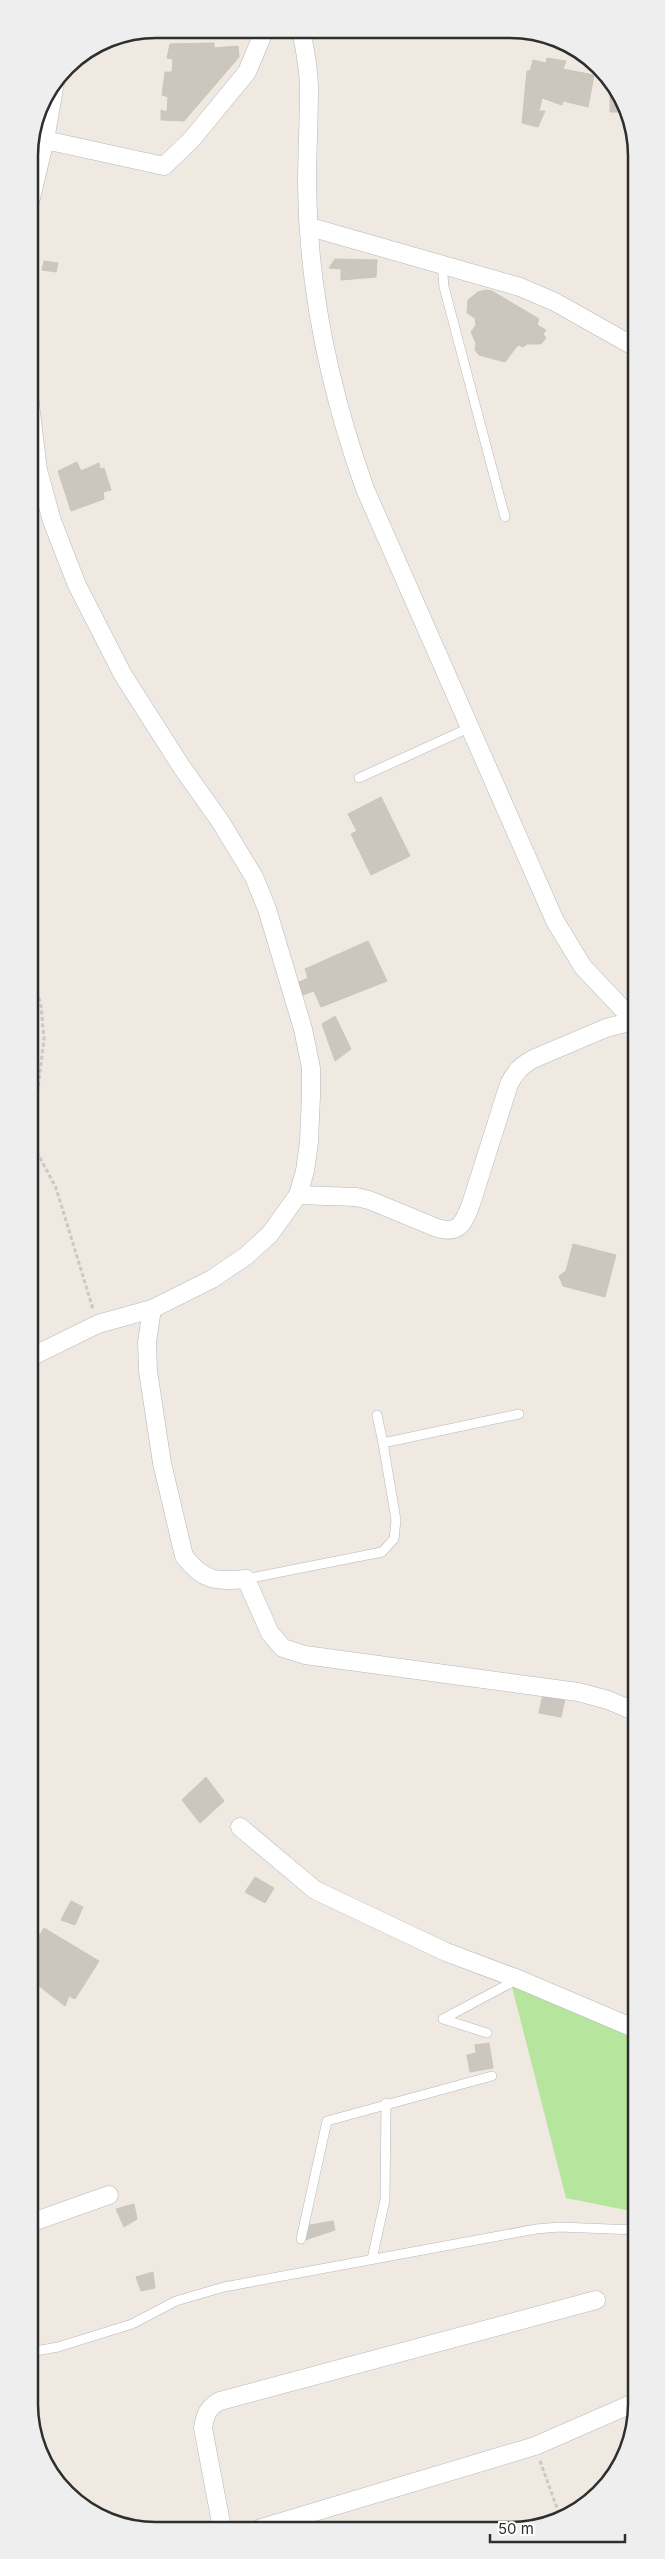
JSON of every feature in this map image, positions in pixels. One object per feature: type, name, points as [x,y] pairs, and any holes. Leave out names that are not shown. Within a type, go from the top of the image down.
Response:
[{"type":"street","points":[[44,140],[164,166],[192,139],[247,72],[261,38]]},
{"type":"street","points":[[302,38],[309,88],[307,186],[313,283],[324,346],[348,441],[365,489],[472,727],[559,929],[583,967],[628,1014]]},
{"type":"street","points":[[38,166],[51,102]]},
{"type":"street","points":[[310,227],[520,287],[538,294],[628,343]]},
{"type":"street","points":[[38,470],[52,521],[77,585],[123,675],[220,821],[225,834],[254,877],[267,909],[303,1029],[311,1068],[309,1142],[305,1171],[298,1195],[270,1234],[246,1256],[212,1279],[152,1309],[98,1324],[38,1354]]},
{"type":"street","points":[[298,1195],[362,1198],[437,1228],[448,1231],[455,1230],[466,1218],[509,1084],[522,1065],[606,1028],[628,1023]]},
{"type":"street","points":[[152,1309],[147,1342],[148,1370],[162,1463],[184,1556],[192,1567],[204,1576],[218,1582],[246,1579],[270,1632],[283,1648],[305,1655],[578,1692],[608,1700],[627,1708]]},
{"type":"street","points":[[240,1827],[315,1890],[446,1952],[518,1979],[627,2026]]},
{"type":"street","points":[[38,2221],[109,2195]]},
{"type":"street","points":[[221,2522],[204,2428],[205,2416],[212,2405],[220,2401],[596,2300]]},
{"type":"street","points":[[281,2522],[535,2446],[627,2406]]},
{"type":"lane","points":[[442,264],[444,287],[505,517]]},
{"type":"lane","points":[[359,778],[472,727]]},
{"type":"lane","points":[[383,1443],[519,1414]]},
{"type":"lane","points":[[246,1579],[382,1552],[394,1540],[396,1520],[377,1416]]},
{"type":"lane","points":[[487,2033],[444,2019],[518,1979]]},
{"type":"lane","points":[[301,2239],[327,2120],[492,2076]]},
{"type":"lane","points":[[372,2258],[385,2200],[386,2103]]},
{"type":"lane","points":[[38,2351],[58,2347],[132,2324],[176,2302],[204,2292],[372,2258],[536,2229],[559,2227],[627,2230]]},
{"type":"path","points":[[38,994],[44,1039],[38,1088]]},
{"type":"path","points":[[38,1156],[56,1188],[98,1324]]},
{"type":"path","points":[[535,2446],[558,2511]]},
{"type":"green space","points":[[511,1983],[627,2033],[627,2210],[566,2198]]},
{"type":"building","points":[[214,43],[214,48],[238,46],[239,57],[184,121],[161,120],[161,110],[167,112],[168,97],[162,95],[165,72],[172,72],[173,59],[167,58],[170,44]]},
{"type":"building","points":[[547,58],[566,61],[563,69],[594,75],[588,107],[563,101],[562,105],[542,98],[539,111],[545,111],[538,127],[522,123],[527,71],[530,71],[533,60],[546,63]]},
{"type":"building","points":[[610,94],[619,112],[610,112]]},
{"type":"building","points":[[335,259],[377,260],[376,277],[341,280],[341,269],[329,268]]},
{"type":"building","points":[[44,261],[58,263],[56,272],[42,270]]},
{"type":"building","points":[[492,291],[539,319],[537,325],[546,330],[543,334],[546,338],[541,344],[527,344],[523,347],[518,345],[505,362],[479,355],[475,350],[476,343],[471,332],[476,325],[475,318],[467,313],[468,300],[478,292]]},
{"type":"building","points":[[77,462],[81,471],[99,463],[100,469],[104,468],[111,490],[103,492],[104,499],[71,511],[58,471]]},
{"type":"building","points":[[381,797],[410,856],[371,875],[351,834],[357,831],[348,814]]},
{"type":"building","points":[[368,941],[387,981],[321,1007],[314,991],[303,995],[299,982],[308,978],[305,969]]},
{"type":"building","points":[[335,1016],[351,1049],[335,1061],[322,1024]]},
{"type":"building","points":[[573,1244],[616,1255],[605,1297],[563,1286],[559,1276],[566,1271]]},
{"type":"building","points":[[543,1694],[565,1699],[561,1717],[539,1713]]},
{"type":"building","points":[[206,1777],[224,1801],[200,1823],[182,1800]]},
{"type":"building","points":[[255,1877],[274,1888],[265,1903],[245,1892]]},
{"type":"building","points":[[71,1901],[83,1907],[75,1925],[61,1920]]},
{"type":"building","points":[[44,1928],[99,1961],[75,1999],[69,1996],[65,2006],[38,1985],[38,1952],[40,1948],[38,1947],[38,1938]]},
{"type":"building","points":[[489,2043],[493,2068],[470,2072],[467,2055],[476,2053],[475,2045]]},
{"type":"building","points":[[134,2204],[137,2219],[124,2227],[116,2209]]},
{"type":"building","points":[[333,2221],[335,2230],[305,2240],[304,2226]]},
{"type":"building","points":[[153,2272],[155,2288],[141,2291],[136,2277]]}]
